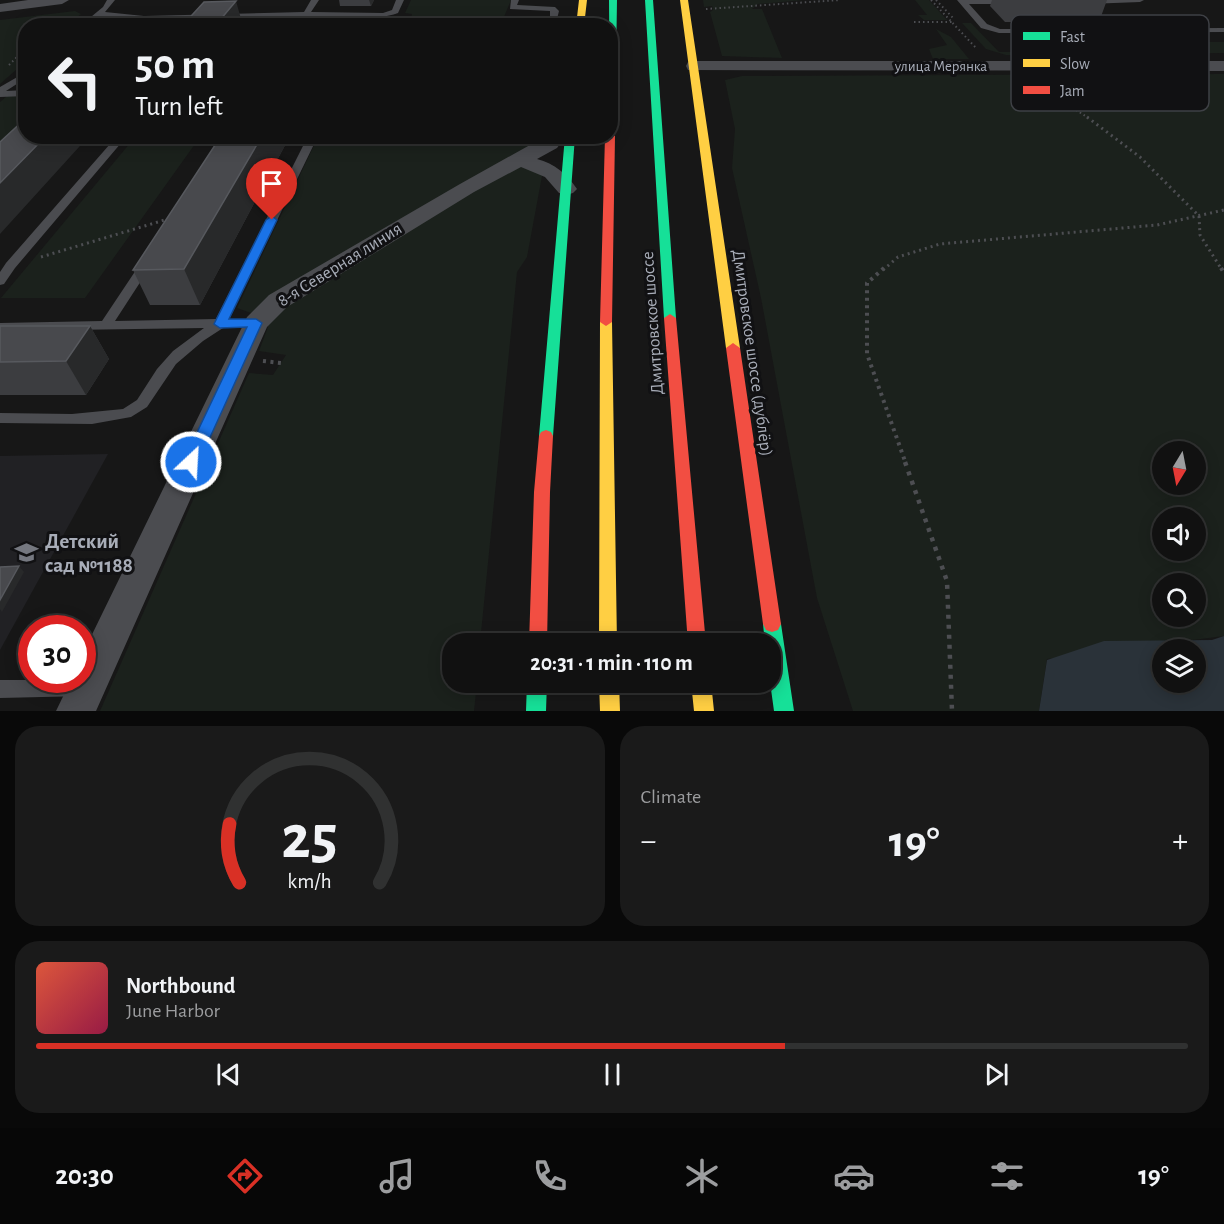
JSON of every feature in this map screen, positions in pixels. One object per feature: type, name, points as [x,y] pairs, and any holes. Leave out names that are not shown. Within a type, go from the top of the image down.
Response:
[{"type":"main road","points":[[581,18],[583,0]]},
{"type":"main road","points":[[613,0],[613,18]]},
{"type":"main road","name":"Дмитровское шоссе","points":[[650,0],[671,339],[696,633]]},
{"type":"main road","name":"Дмитровское шоссе (дублёр)","points":[[684,0],[784,711]]},
{"type":"main road","points":[[538,633],[542,492],[569,144]]},
{"type":"main road","points":[[608,633],[606,347],[610,144]]},
{"type":"main road","points":[[536,711],[537,693]]},
{"type":"main road","points":[[609,693],[610,711]]},
{"type":"main road","points":[[702,693],[704,711]]},
{"type":"street","points":[[0,8],[62,0]]},
{"type":"street","name":"улица Мерянка","points":[[694,66],[1011,66]]},
{"type":"street","name":"8-я Северная линия","points":[[81,699],[256,323],[278,301],[467,188],[550,144]]},
{"type":"street","points":[[519,161],[535,165],[560,177],[566,189]]},
{"type":"lane","points":[[93,18],[111,0]]},
{"type":"lane","points":[[306,14],[315,0]]},
{"type":"lane","points":[[98,14],[144,18],[306,14],[346,16],[391,13],[400,0]]},
{"type":"lane","points":[[515,0],[513,7],[552,9],[555,11],[553,18]]},
{"type":"lane","points":[[1083,2],[1140,0]]},
{"type":"lane","points":[[962,1],[1016,2]]},
{"type":"lane","points":[[962,1],[984,26],[999,31],[1011,31]]},
{"type":"lane","points":[[1209,30],[1224,30]]},
{"type":"lane","points":[[0,92],[18,80]]},
{"type":"lane","points":[[0,92],[18,93]]},
{"type":"lane","points":[[0,281],[116,144]]},
{"type":"lane","points":[[0,418],[113,418],[136,410],[152,392],[166,367],[200,336],[220,324],[309,144]]},
{"type":"lane","points":[[106,325],[151,256]]},
{"type":"lane","points":[[0,327],[256,323]]},
{"type":"lane","points":[[0,689],[81,699]]},
{"type":"path","points":[[701,9],[840,0]]},
{"type":"path","points":[[914,22],[980,21]]},
{"type":"path","points":[[6,68],[18,56]]},
{"type":"path","points":[[1081,111],[1143,159],[1199,216],[1200,235],[1224,273]]},
{"type":"path","points":[[952,711],[947,581],[867,354],[867,283],[898,258],[940,244],[1157,225],[1224,210]]},
{"type":"path","points":[[10,267],[177,216]]},
{"type":"shaded area","points":[[411,0],[511,0],[504,18],[411,18],[412,14],[405,13]]},
{"type":"shaded area","points":[[703,0],[804,0],[758,4],[752,9],[762,9],[782,58],[722,56],[710,12],[713,10],[712,6],[704,7]]},
{"type":"shaded area","points":[[915,0],[929,0],[947,20],[924,20],[918,15],[927,15]]},
{"type":"shaded area","points":[[75,11],[81,14],[76,18],[18,18],[18,68],[0,84],[0,20]]},
{"type":"shaded area","points":[[962,23],[971,23],[999,52],[1011,52],[1011,55],[986,49]]},
{"type":"shaded area","points":[[936,29],[951,37],[969,59],[933,59],[929,49],[947,45]]},
{"type":"shaded area","points":[[1209,42],[1224,42],[1224,53],[1209,53]]},
{"type":"shaded area","points":[[1209,74],[1224,74],[1224,636],[1201,639],[1152,639],[1152,645],[1047,659],[1039,711],[853,711],[817,598],[761,298],[732,168],[735,129],[725,80],[742,76],[1011,75],[1011,111],[1209,111]]},
{"type":"shaded area","points":[[7,96],[18,96],[18,135],[0,152],[0,102]]},
{"type":"shaded area","points":[[129,144],[195,144],[85,298],[1,298]]},
{"type":"shaded area","points":[[315,144],[538,144],[532,150],[542,176],[527,257],[517,272],[481,633],[442,633],[442,693],[476,693],[474,711],[100,711],[249,373],[273,375],[286,355],[259,351],[268,327],[265,318],[237,308]]},
{"type":"shaded area","name":"Детский сад №1188","points":[[108,454],[0,650],[0,456]]},
{"type":"shaded area","points":[[1224,636],[1224,711],[1039,711],[1047,660],[1104,641],[1152,641],[1152,693],[1206,693],[1206,640]]},
{"type":"building","points":[[236,1],[222,18],[189,18],[204,2]]},
{"type":"building","points":[[18,125],[18,144],[38,144],[0,183],[0,142]]},
{"type":"building","points":[[216,144],[257,144],[184,269],[133,270]]},
{"type":"building","points":[[0,326],[90,326],[66,361],[0,362]]},
{"type":"building","points":[[19,566],[0,600],[0,567]]},
{"type":"traffic: fast","points":[[613,0],[613,18]]},
{"type":"traffic: fast","points":[[649,0],[670,318]]},
{"type":"traffic: fast","points":[[546,436],[569,144]]},
{"type":"traffic: fast","points":[[772,624],[784,711]]},
{"type":"traffic: fast","points":[[536,711],[537,693]]},
{"type":"traffic: slow","points":[[581,18],[583,0]]},
{"type":"traffic: slow","points":[[684,0],[733,348]]},
{"type":"traffic: slow","points":[[606,322],[608,633]]},
{"type":"traffic: slow","points":[[609,693],[610,711]]},
{"type":"traffic: slow","points":[[702,693],[704,711]]},
{"type":"traffic: jam","points":[[606,322],[610,144]]},
{"type":"traffic: jam","points":[[670,318],[696,633]]},
{"type":"traffic: jam","points":[[733,348],[772,624]]},
{"type":"traffic: jam","points":[[538,633],[542,492],[546,436]]},
{"type":"place","name":"Детский сад №1188","points":[[27,553]]},
{"type":"route","points":[[191,462],[256,323],[220,324],[272,220]]}]
